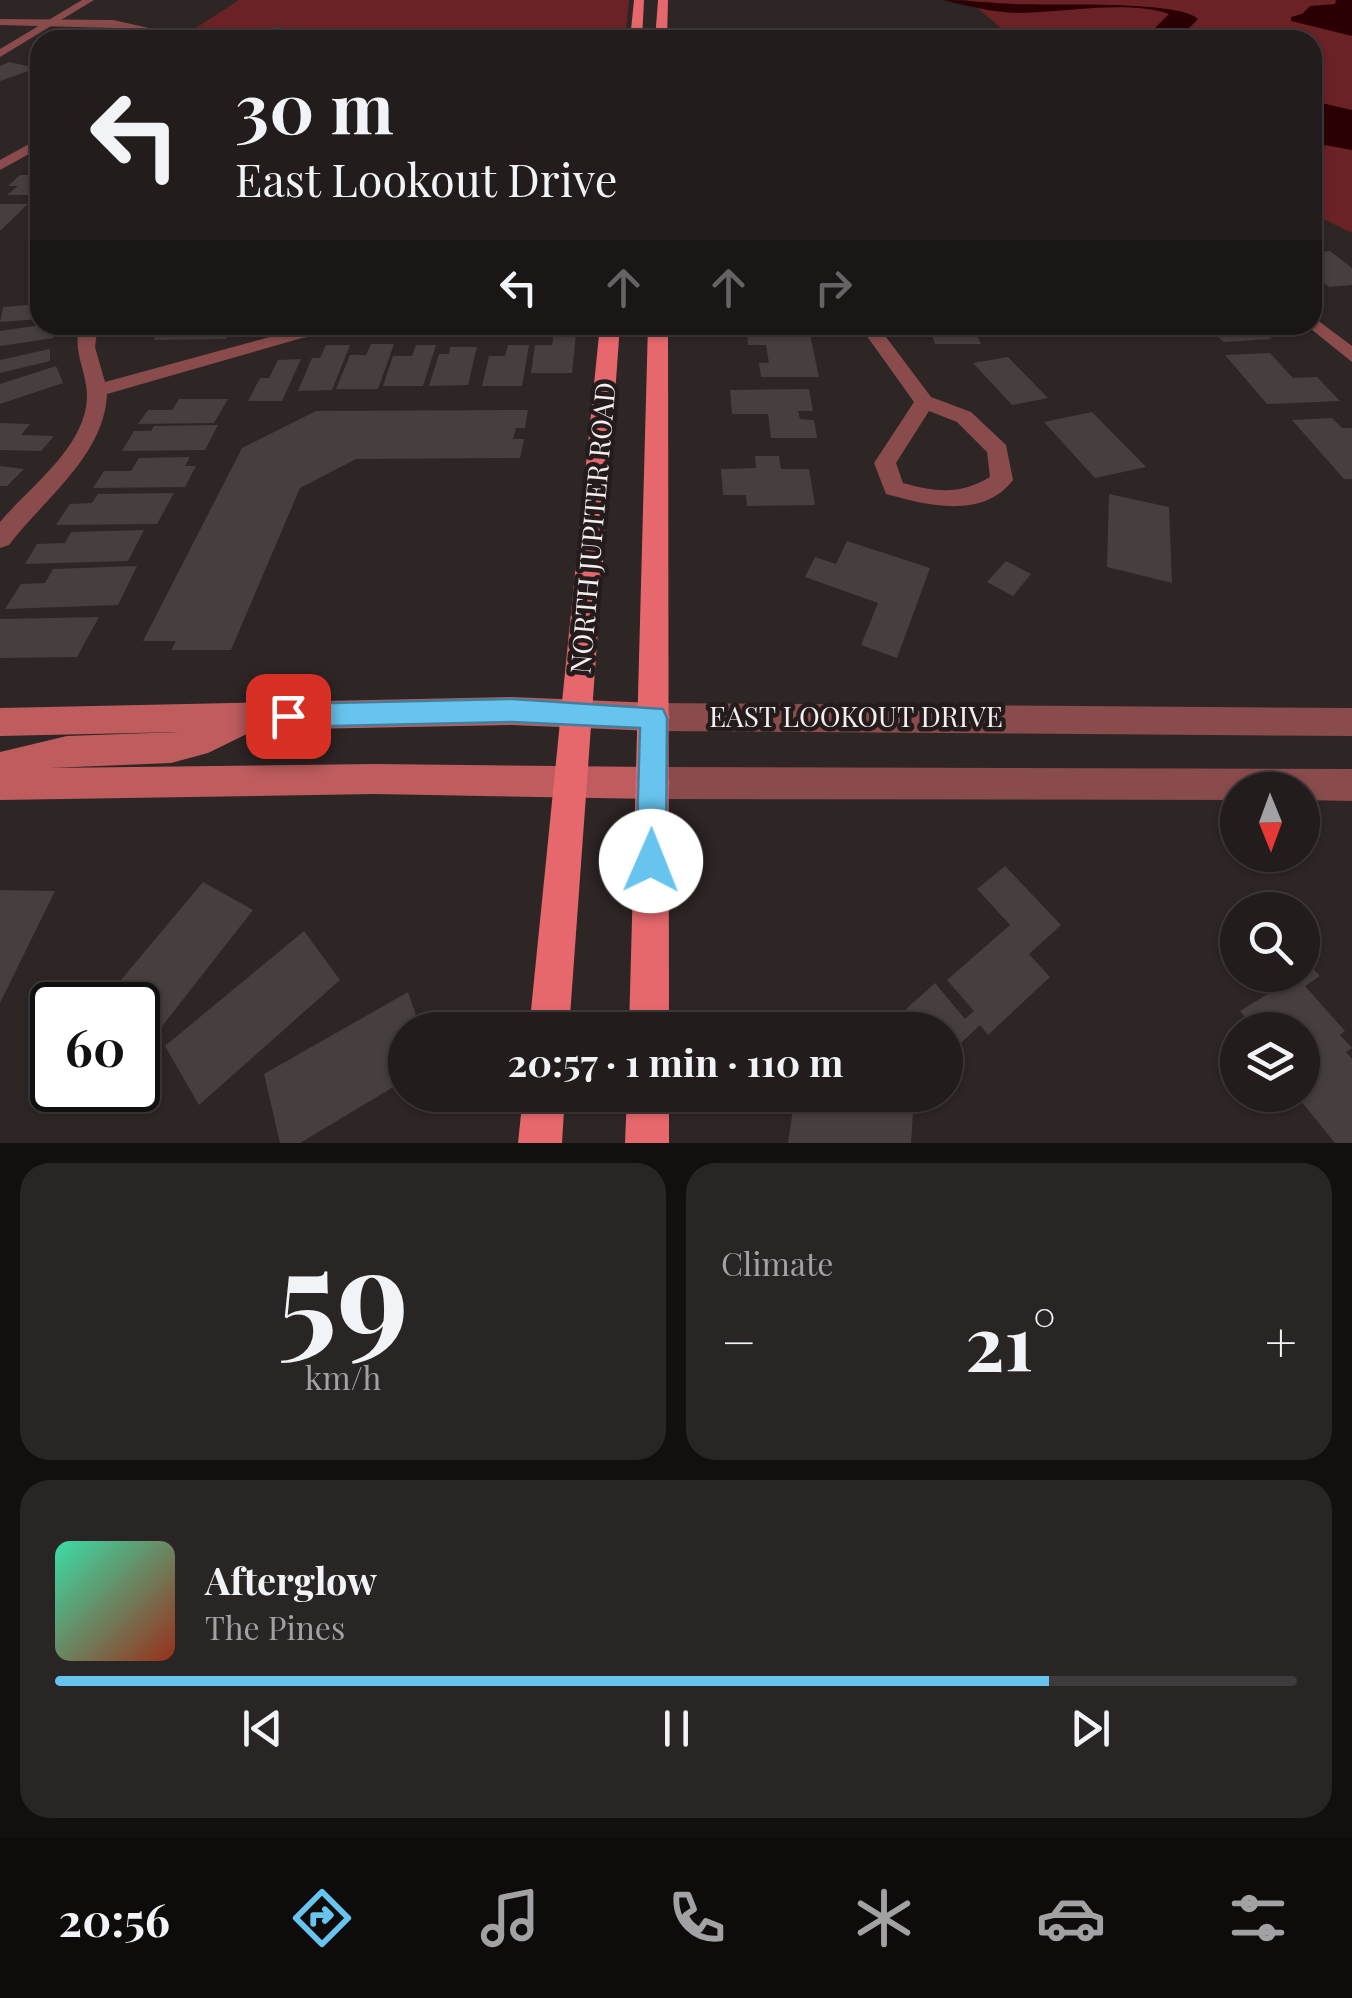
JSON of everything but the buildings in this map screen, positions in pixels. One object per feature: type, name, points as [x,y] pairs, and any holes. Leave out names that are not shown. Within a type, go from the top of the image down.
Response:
[{"type":"main road","points":[[637,30],[639,0]]},
{"type":"main road","points":[[661,30],[663,0]]},
{"type":"main road","points":[[638,19],[662,19]]},
{"type":"main road","name":"NORTH JUPITER ROAD","points":[[551,1012],[609,335]]},
{"type":"main road","name":"NORTH JUPITER ROAD","points":[[649,1012],[658,335]]},
{"type":"main road","name":"EAST LOOKOUT DRIVE","points":[[0,722],[512,711],[654,718]]},
{"type":"main road","points":[[0,767],[40,754],[177,750],[226,734],[251,716]]},
{"type":"main road","points":[[0,784],[570,780],[653,783]]},
{"type":"main road","points":[[540,1143],[543,1112]]},
{"type":"main road","points":[[647,1143],[648,1112]]},
{"type":"street","points":[[43,30],[88,0]]},
{"type":"street","points":[[0,25],[153,30]]},
{"type":"street","points":[[52,25],[88,30]]},
{"type":"street","points":[[0,54],[30,37]]},
{"type":"street","points":[[0,166],[30,148]]},
{"type":"street","points":[[1322,330],[1352,356]]},
{"type":"street","points":[[0,540],[85,434],[96,412],[99,390],[84,346],[87,335]]},
{"type":"street","points":[[99,390],[293,335]]},
{"type":"street","points":[[875,335],[924,402],[964,418],[998,450],[1002,480],[976,497],[942,501],[894,488],[885,463],[924,402]]},
{"type":"street","name":"EAST LOOKOUT DRIVE","points":[[654,718],[1352,722]]},
{"type":"street","points":[[653,783],[1352,784]]},
{"type":"shaded area","points":[[239,0],[629,0],[626,30],[193,30]]},
{"type":"shaded area","points":[[943,0],[1141,6],[1186,13],[1198,19],[1187,30],[1153,30],[1169,14],[1117,7],[1011,13]]},
{"type":"shaded area","points":[[968,0],[1352,0],[1352,233],[1322,218],[1322,30],[1003,30]]},
{"type":"shaded area","points":[[1336,0],[1352,0],[1352,36],[1291,21],[1291,17],[1310,6],[1335,4]]},
{"type":"shaded area","points":[[1322,103],[1352,110],[1352,150],[1322,145]]},
{"type":"route","points":[[288,716],[512,711],[654,718],[651,861]]}]
